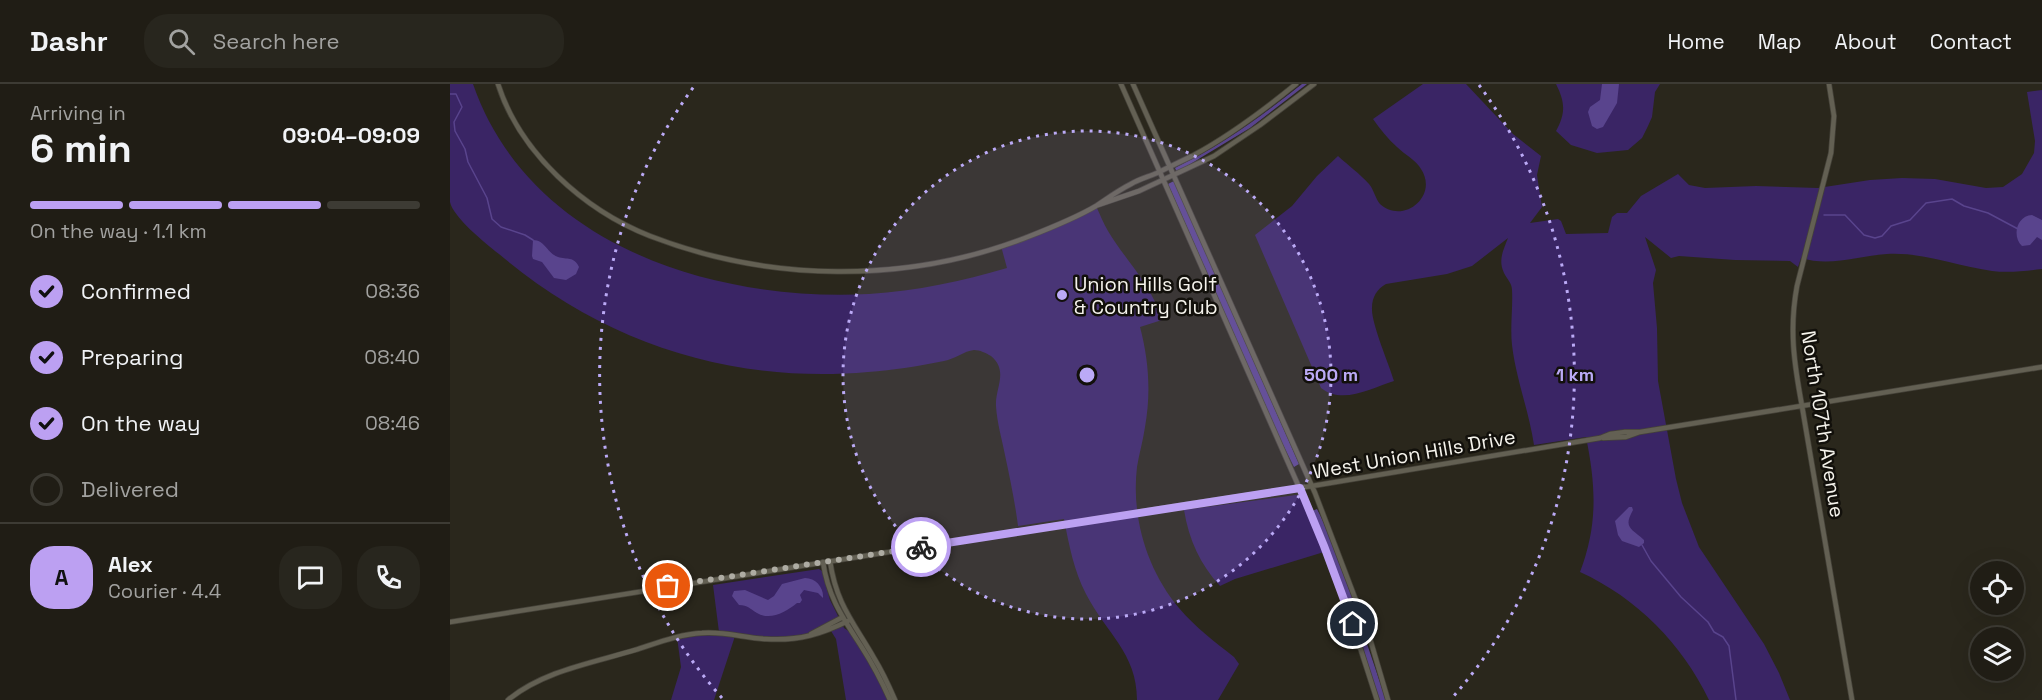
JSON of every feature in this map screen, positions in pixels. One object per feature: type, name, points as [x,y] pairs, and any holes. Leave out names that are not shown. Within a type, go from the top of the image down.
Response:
[{"type":"main road","points":[[498,84],[504,101],[525,139],[549,166],[563,181],[588,201],[631,228],[676,245],[740,262],[781,268],[866,271],[927,264],[985,251],[1026,238],[1096,206],[1174,176],[1233,145],[1314,84]]},
{"type":"main road","points":[[1121,84],[1300,488],[1341,591],[1377,700]]},
{"type":"main road","points":[[1133,84],[1312,486],[1357,599],[1388,700]]},
{"type":"main road","points":[[1096,206],[1134,182],[1226,136],[1296,84]]},
{"type":"main road","name":"North 107th Avenue","points":[[1828,84],[1834,116],[1831,153],[1793,305],[1792,351],[1852,700]]},
{"type":"main road","name":"West Union Hills Drive","points":[[450,622],[1300,488],[1600,438],[1611,439],[1640,432],[2042,367]]},
{"type":"main road","points":[[830,561],[846,618],[874,658],[895,700]]},
{"type":"main road","points":[[823,562],[828,586],[890,700]]},
{"type":"main road","points":[[507,700],[542,679],[677,637],[703,633],[727,633],[766,639],[788,639],[828,631],[846,618]]},
{"type":"shaded area","points":[[450,84],[473,84],[500,140],[537,186],[582,223],[634,252],[690,274],[749,287],[809,294],[869,294],[922,288],[956,281],[1007,268],[1001,246],[1026,238],[1096,206],[1108,231],[1152,296],[1162,320],[1140,327],[1147,365],[1148,389],[1147,414],[1137,467],[1139,524],[1150,560],[1168,593],[1192,622],[1234,657],[1239,664],[1218,700],[1137,700],[1136,684],[1126,656],[1094,608],[1078,576],[1064,519],[1018,526],[998,425],[996,399],[1000,374],[991,356],[974,350],[944,361],[868,372],[817,374],[767,371],[719,363],[672,351],[626,334],[582,312],[539,285],[493,250],[452,208],[450,202]]},
{"type":"shaded area","points":[[1302,84],[1307,84],[1250,128],[1177,172],[1175,168],[1209,150],[1241,129]]},
{"type":"shaded area","points":[[1423,84],[1466,84],[1513,134],[1541,156],[1537,175],[1542,207],[1530,223],[1558,219],[1566,234],[1608,233],[1612,217],[1617,213],[1627,213],[1641,196],[1678,174],[1689,185],[1705,188],[1756,186],[1818,188],[1902,178],[1935,179],[1986,188],[2003,187],[2022,174],[2034,153],[2035,141],[2027,92],[2042,90],[2042,269],[1992,271],[1927,257],[1900,254],[1833,261],[1801,258],[1798,267],[1790,261],[1679,256],[1671,258],[1645,237],[1656,270],[1653,283],[1658,381],[1682,503],[1699,547],[1764,644],[1790,700],[1709,700],[1685,660],[1656,625],[1620,595],[1580,572],[1590,538],[1594,505],[1592,472],[1586,437],[1534,445],[1512,345],[1512,288],[1501,264],[1508,238],[1472,266],[1447,274],[1383,286],[1374,297],[1372,315],[1394,381],[1348,395],[1330,393],[1321,388],[1255,235],[1292,206],[1317,176],[1338,156],[1369,184],[1380,204],[1389,210],[1408,209],[1416,204],[1425,189],[1425,179],[1421,169],[1390,141],[1373,119]]},
{"type":"shaded area","points":[[1556,84],[1660,84],[1655,92],[1652,117],[1642,138],[1628,150],[1597,153],[1571,145],[1556,131],[1563,108]]},
{"type":"shaded area","points":[[1602,84],[1619,84],[1617,103],[1603,127],[1597,129],[1592,126],[1588,112],[1590,107],[1600,100]]},
{"type":"shaded area","points":[[1174,181],[1299,464],[1294,467],[1168,184]]},
{"type":"shaded area","points":[[2032,215],[2042,220],[2042,240],[2037,237],[2030,245],[2022,246],[2017,238],[2017,228],[2022,219]]},
{"type":"shaded area","points":[[533,240],[540,242],[554,255],[575,261],[579,267],[576,274],[566,280],[554,278],[542,262],[533,259]]},
{"type":"shaded area","points":[[1296,495],[1302,499],[1324,552],[1235,579],[1220,586],[1196,551],[1184,510]]},
{"type":"shaded area","points":[[1629,507],[1633,510],[1629,521],[1630,527],[1644,540],[1639,547],[1622,541],[1618,535],[1615,521]]},
{"type":"shaded area","points":[[1317,509],[1330,535],[1364,629],[1359,631],[1312,511]]},
{"type":"shaded area","points":[[819,569],[822,571],[830,600],[844,628],[856,636],[870,656],[893,700],[846,700],[836,639],[831,631],[807,638],[784,640],[735,636],[714,700],[671,700],[681,667],[677,637],[719,632],[713,585]]},
{"type":"shaded area","points":[[805,578],[818,584],[823,598],[818,593],[804,590],[800,595],[802,600],[800,603],[772,616],[762,615],[747,606],[739,605],[732,596],[734,591],[745,590],[768,600],[774,596],[782,584]]},
{"type":"shaded area","points":[[1365,638],[1386,700],[1378,700],[1360,639]]},
{"type":"waterway","points":[[450,94],[456,94],[462,107],[454,122],[455,131],[487,198],[492,219],[501,227],[533,240]]},
{"type":"waterway","points":[[1824,215],[1845,215],[1864,235],[1875,238],[1882,236],[1891,226],[1910,220],[1926,203],[1952,199],[1964,206],[1988,213],[2018,229]]},
{"type":"waterway","points":[[1642,545],[1651,561],[1681,597],[1708,622],[1714,632],[1723,637],[1729,646],[1736,700]]},
{"type":"way so far","points":[[668,586],[921,547]]},
{"type":"place","name":"Union Hills Golf & Country Club","points":[[1062,295]]},
{"type":"route","points":[[921,547],[1300,488],[1353,624]]}]
